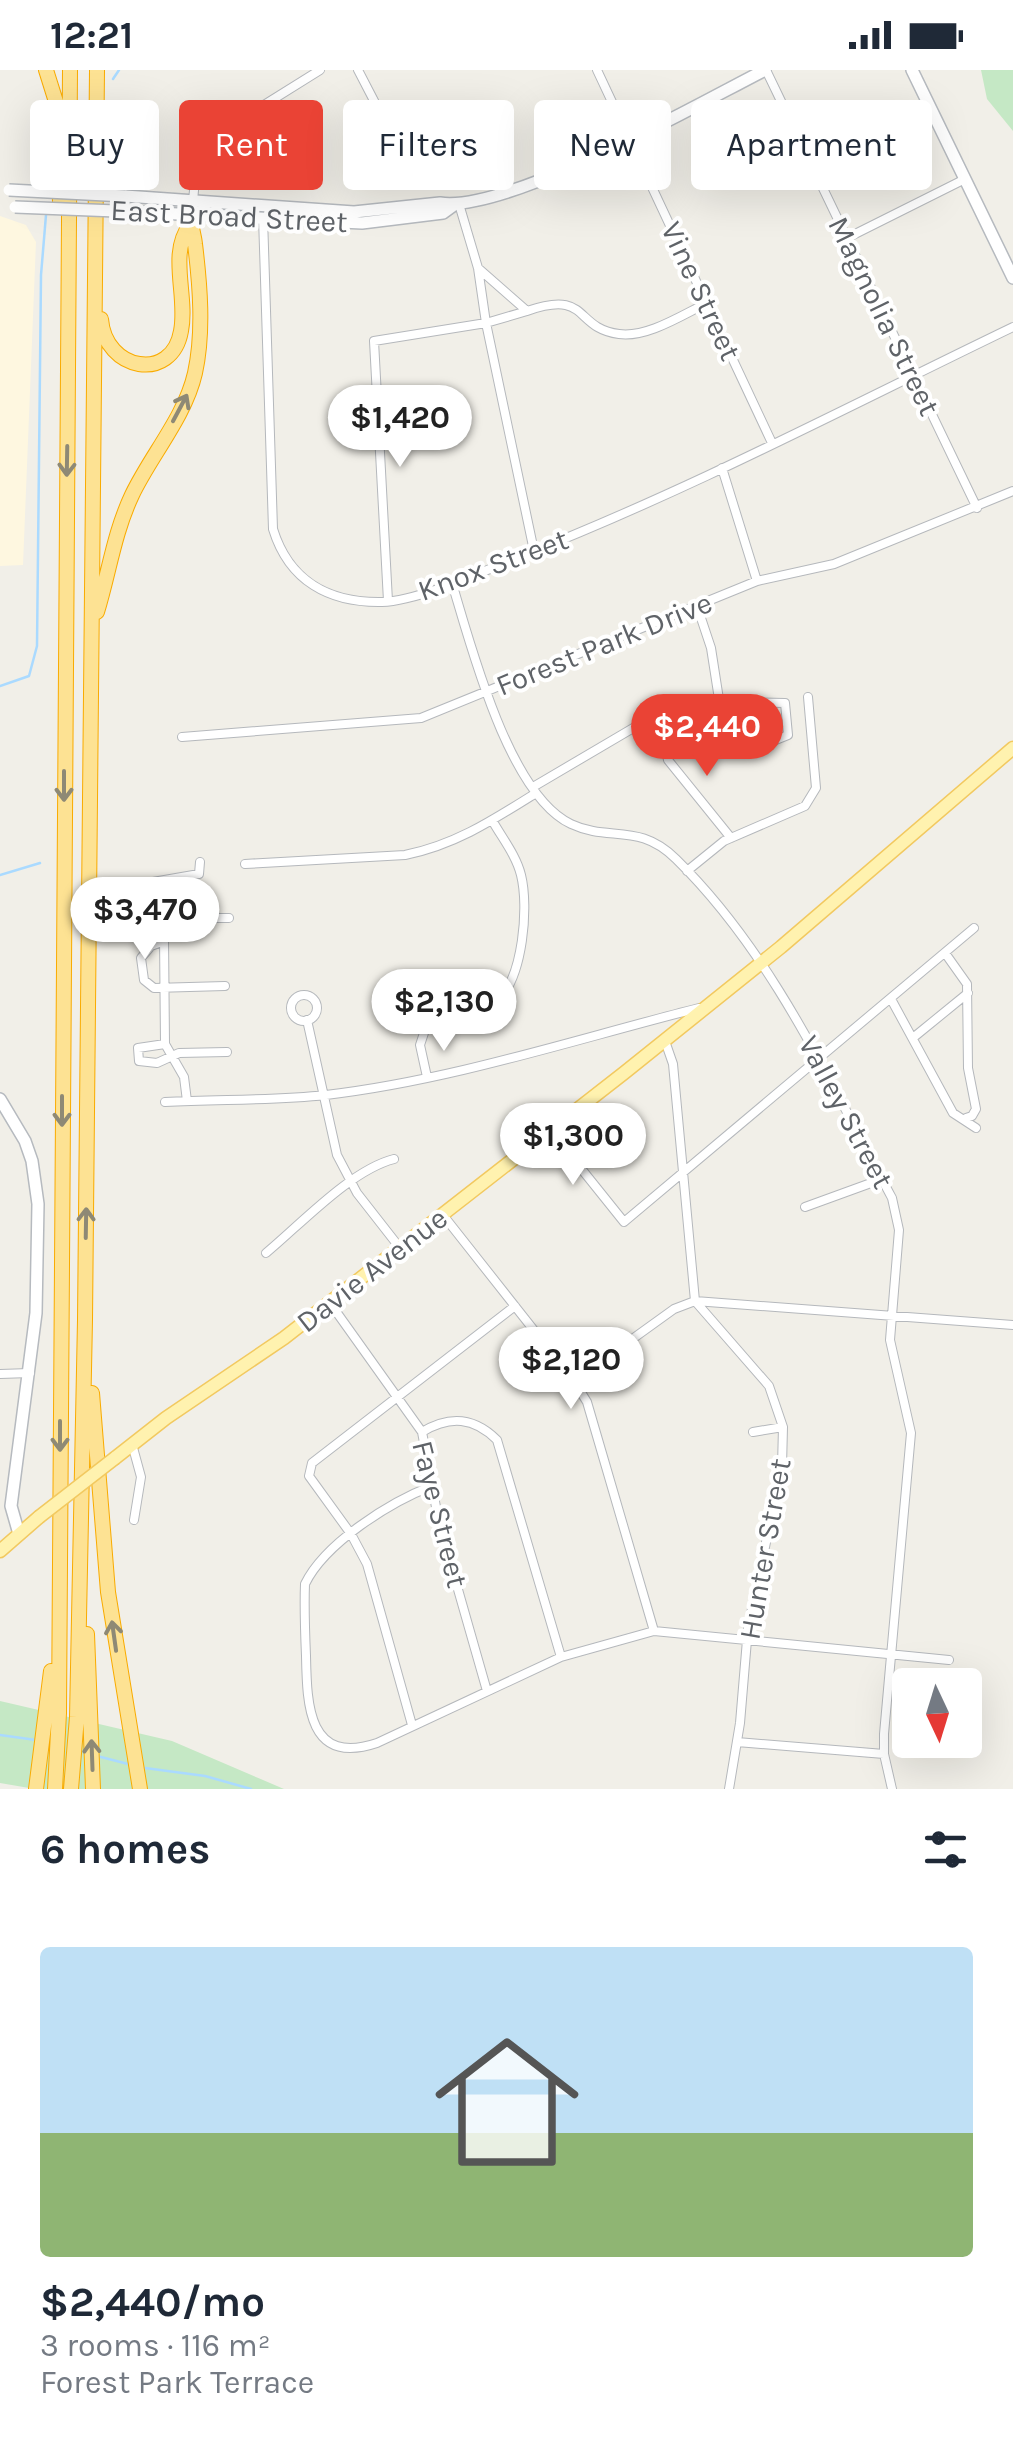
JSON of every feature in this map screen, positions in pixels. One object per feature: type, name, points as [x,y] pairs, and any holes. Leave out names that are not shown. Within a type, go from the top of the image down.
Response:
[{"type":"highway","points":[[46,70],[56,105],[68,364]]},
{"type":"highway","points":[[55,1782],[60,1590],[70,70]]},
{"type":"highway","points":[[97,70],[97,100]]},
{"type":"highway","points":[[93,1789],[84,1718],[82,1503],[96,190]]},
{"type":"highway","points":[[97,190],[102,330],[118,358],[132,364],[149,364],[164,358],[182,332],[179,239],[191,213]]},
{"type":"highway","points":[[92,627],[120,523],[148,464],[185,401],[195,374],[200,317],[191,213]]},
{"type":"highway","points":[[85,1320],[108,1592],[140,1789]]},
{"type":"highway","points":[[36,1789],[54,1710]]},
{"type":"highway","points":[[72,1786],[84,1718]]},
{"type":"main road","name":"East Broad Street","points":[[671,118],[766,70]]},
{"type":"main road","points":[[912,70],[1013,278]]},
{"type":"main road","name":"East Broad Street","points":[[4,190],[124,196],[191,213],[354,212],[456,204],[534,180]]},
{"type":"main road","name":"East Broad Street","points":[[0,206],[362,223],[444,213],[456,204]]},
{"type":"main road","name":"Davie Avenue","points":[[0,1550],[132,1444],[330,1303],[665,1041],[1013,748]]},
{"type":"main road","points":[[0,1099],[24,1141],[37,1182],[36,1313],[11,1506],[19,1534]]},
{"type":"street","points":[[191,213],[196,172],[208,140],[320,70]]},
{"type":"street","points":[[358,70],[373,100]]},
{"type":"street","name":"Vine Street","points":[[597,70],[612,100]]},
{"type":"street","name":"Magnolia Street","points":[[766,70],[977,508]]},
{"type":"street","points":[[847,238],[965,179]]},
{"type":"street","name":"Vine Street","points":[[654,190],[772,443]]},
{"type":"street","points":[[456,204],[478,268],[534,551]]},
{"type":"street","name":"Knox Street","points":[[263,217],[273,529],[289,566],[319,591],[338,598],[388,601],[452,583],[635,511],[1013,327]]},
{"type":"street","points":[[478,268],[526,311]]},
{"type":"street","points":[[388,601],[374,341],[486,323],[558,302],[576,309],[598,327],[614,334],[633,335],[707,303]]},
{"type":"street","points":[[722,468],[757,581]]},
{"type":"street","name":"Forest Park Drive","points":[[182,737],[421,718],[757,581],[834,564],[1013,491]]},
{"type":"street","name":"Valley Street","points":[[452,583],[499,728],[535,790],[557,817],[574,826],[648,839],[664,848],[687,871],[763,962],[898,1214],[892,1315],[894,1364],[912,1433],[884,1754],[892,1789]]},
{"type":"street","points":[[697,606],[711,648],[721,712]]},
{"type":"street","points":[[687,871],[730,838],[806,806],[812,798],[816,778],[808,697]]},
{"type":"street","points":[[244,864],[404,855],[456,841],[640,724],[683,727],[745,702],[785,703],[788,735],[763,745],[745,702]]},
{"type":"street","points":[[662,728],[668,760],[730,838]]},
{"type":"street","points":[[427,1076],[420,1044],[426,1027],[475,1013],[497,1001],[507,990],[518,963],[524,906],[522,876],[492,820]]},
{"type":"street","points":[[187,1101],[184,1077],[164,1044],[164,941],[161,924],[145,900],[153,882],[199,874],[200,862]]},
{"type":"street","points":[[161,924],[168,918],[228,918]]},
{"type":"street","points":[[550,1131],[624,1222],[974,928]]},
{"type":"street","points":[[164,941],[151,946],[141,958],[144,980],[154,988],[224,986]]},
{"type":"street","points":[[945,952],[963,976],[968,993],[968,1068],[976,1110],[966,1118]]},
{"type":"street","points":[[914,1036],[968,993]]},
{"type":"street","points":[[891,999],[953,1113],[976,1128]]},
{"type":"street","points":[[165,1102],[324,1095],[427,1076],[699,1008],[702,1011]]},
{"type":"street","points":[[308,1020],[337,1155],[350,1182],[400,1248]]},
{"type":"street","points":[[665,1041],[673,1064],[695,1301]]},
{"type":"street","points":[[164,1044],[138,1048],[139,1061],[157,1063],[179,1053],[228,1052]]},
{"type":"street","points":[[266,1252],[350,1182],[378,1163],[394,1159]]},
{"type":"street","points":[[804,1208],[882,1179]]},
{"type":"street","points":[[443,1215],[574,1381],[596,1426],[654,1631]]},
{"type":"street","points":[[574,1381],[674,1309],[695,1301],[1013,1325]]},
{"type":"street","name":"Hunter Street","points":[[695,1301],[768,1386],[783,1427],[782,1466],[747,1642],[738,1742],[729,1789]]},
{"type":"street","name":"Faye Street","points":[[330,1303],[422,1432],[432,1486],[487,1691]]},
{"type":"street","points":[[412,1725],[367,1564],[352,1534],[309,1476],[312,1463],[515,1306]]},
{"type":"street","points":[[0,1374],[30,1373]]},
{"type":"street","points":[[422,1432],[455,1419],[471,1421],[497,1440],[561,1657]]},
{"type":"street","points":[[754,1432],[783,1427]]},
{"type":"street","points":[[132,1444],[141,1477],[134,1520]]},
{"type":"street","points":[[432,1486],[397,1501],[352,1534],[313,1568],[305,1584],[310,1716],[323,1737],[338,1747],[354,1751],[561,1657],[654,1631],[949,1660]]},
{"type":"street","points":[[738,1742],[884,1754]]},
{"type":"shaded area","points":[[0,216],[26,225],[36,242],[23,565],[0,566]]},
{"type":"green space","points":[[981,70],[1013,70],[1013,131],[987,99]]},
{"type":"green space","points":[[0,1701],[172,1741],[284,1789],[35,1789],[0,1783]]},
{"type":"waterway","points":[[113,79],[119,70]]},
{"type":"waterway","points":[[0,686],[29,676],[37,646],[41,275],[46,215]]},
{"type":"waterway","points":[[0,875],[40,863]]},
{"type":"waterway","points":[[0,1735],[36,1740]]},
{"type":"waterway","points":[[97,1756],[132,1765]]},
{"type":"waterway","points":[[145,1768],[205,1776],[251,1789]]}]
